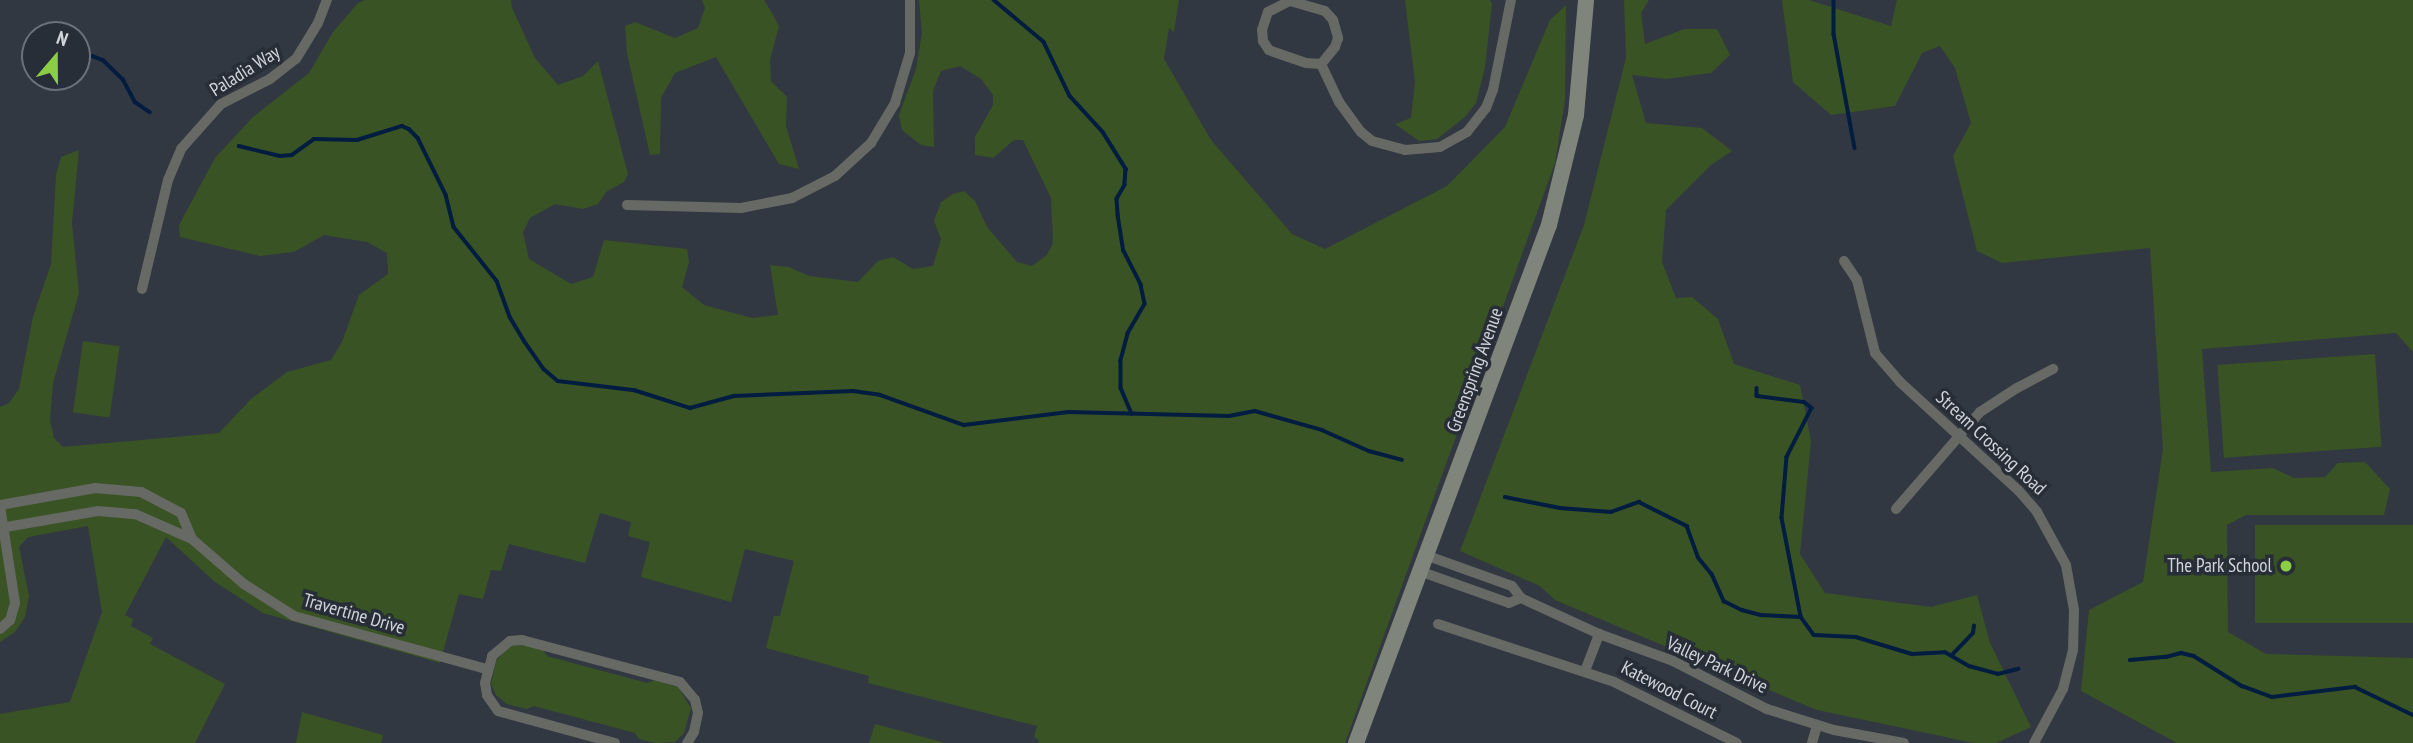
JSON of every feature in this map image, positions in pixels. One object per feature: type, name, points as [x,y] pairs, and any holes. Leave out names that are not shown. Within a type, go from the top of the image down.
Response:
[{"type":"main road","name":"Greenspring Avenue","points":[[1356,743],[1534,270],[1559,192],[1578,102],[1586,0]]},
{"type":"street","name":"Paladia Way","points":[[142,289],[168,180],[181,149],[221,104],[271,79],[296,59],[318,23],[327,0]]},
{"type":"street","points":[[627,205],[741,208],[792,198],[835,176],[871,143],[895,103],[910,53],[911,0]]},
{"type":"street","points":[[1321,64],[1352,121],[1372,141],[1405,150],[1440,147],[1468,132],[1486,108],[1493,90],[1511,0]]},
{"type":"street","points":[[1290,1],[1325,11],[1333,20],[1338,38],[1329,57],[1321,64],[1306,63],[1269,50],[1263,41],[1262,30],[1268,12],[1290,1]]},
{"type":"street","name":"Stream Crossing Road","points":[[1844,261],[1857,280],[1875,353],[1900,382],[2020,491],[2052,536],[2069,578],[2074,610],[2073,650],[2063,689],[2034,743]]},
{"type":"street","points":[[1896,509],[1958,435],[1997,400],[2053,369]]},
{"type":"street","name":"Travertine Drive","points":[[0,506],[95,488],[126,489],[160,499],[181,513],[192,539]]},
{"type":"street","points":[[0,506],[15,603],[10,620],[0,629]]},
{"type":"street","name":"Travertine Drive","points":[[2,528],[112,510],[135,514],[192,539],[244,584],[294,616],[487,669]]},
{"type":"street","name":"Valley Park Drive","points":[[1428,556],[1512,586],[1521,598],[1599,634],[1673,661],[1767,709],[1817,725],[1904,743]]},
{"type":"street","name":"Valley Park Drive","points":[[1422,572],[1509,603],[1521,598]]},
{"type":"street","name":"Katewood Court","points":[[1438,624],[1585,671],[1644,695],[1737,743]]},
{"type":"street","points":[[1585,671],[1599,634]]},
{"type":"street","points":[[615,743],[498,711],[487,695],[487,669],[500,646],[510,641],[522,640],[680,682],[695,700],[698,713],[694,732],[687,743]]},
{"type":"street","points":[[1812,743],[1817,725]]},
{"type":"green space","points":[[365,0],[511,0],[512,8],[535,58],[558,85],[583,76],[598,61],[628,174],[624,182],[606,192],[598,204],[583,209],[555,204],[530,218],[523,232],[529,259],[571,284],[593,277],[604,240],[687,249],[689,262],[682,287],[704,305],[752,318],[778,315],[770,265],[789,267],[809,276],[858,282],[878,261],[893,257],[913,269],[933,266],[941,239],[934,221],[941,202],[964,191],[975,201],[987,227],[1017,262],[1032,266],[1047,255],[1053,243],[1051,198],[1023,140],[1014,140],[993,158],[975,155],[975,137],[993,105],[993,95],[981,79],[960,66],[941,71],[933,91],[934,147],[921,145],[902,130],[899,115],[916,69],[922,33],[919,0],[1179,0],[1174,32],[1169,28],[1164,59],[1211,140],[1292,234],[1325,249],[1447,186],[1505,127],[1550,20],[1566,5],[1565,100],[1555,163],[1345,743],[1038,743],[1039,740],[1034,737],[1037,726],[868,683],[869,676],[766,648],[774,616],[780,616],[794,561],[745,549],[731,602],[641,577],[650,542],[628,536],[631,522],[600,513],[585,563],[509,544],[501,571],[491,570],[483,599],[459,594],[440,663],[263,613],[215,582],[166,537],[125,615],[133,619],[131,626],[153,638],[150,644],[225,684],[195,743],[0,743],[0,714],[70,702],[102,612],[88,526],[28,537],[19,547],[29,596],[25,617],[15,632],[0,642],[0,407],[9,403],[19,389],[33,317],[51,264],[56,175],[61,157],[79,150],[72,223],[79,293],[53,383],[50,420],[54,438],[63,447],[219,433],[251,399],[287,372],[331,360],[342,342],[359,295],[388,274],[387,253],[367,242],[324,235],[294,252],[260,256],[180,237],[179,225],[215,158],[253,117],[309,73],[333,32],[358,3]]},
{"type":"green space","points":[[702,0],[764,0],[772,13],[779,26],[770,60],[771,81],[787,97],[786,126],[799,169],[779,164],[716,57],[675,73],[661,98],[660,154],[650,155],[627,53],[625,26],[635,22],[675,38],[698,28],[705,8]]},
{"type":"green space","points":[[1405,0],[1490,0],[1492,4],[1485,67],[1476,103],[1465,117],[1437,139],[1419,141],[1395,124],[1411,118],[1415,82]]},
{"type":"green space","points":[[1624,0],[1649,0],[1641,13],[1645,44],[1684,29],[1717,29],[1730,55],[1711,73],[1666,79],[1632,75],[1646,123],[1702,128],[1732,151],[1711,165],[1666,210],[1662,262],[1676,298],[1692,297],[1718,319],[1734,364],[1800,385],[1811,441],[1800,554],[1825,593],[1931,607],[1977,595],[1990,643],[2031,727],[1996,743],[1974,743],[1817,710],[1555,600],[1540,586],[1460,551],[1584,225],[1626,58]]},
{"type":"green space","points":[[1782,0],[1809,0],[1891,26],[1897,0],[2413,0],[2413,352],[2396,333],[2202,349],[2211,472],[2273,468],[2294,478],[2325,477],[2338,463],[2365,462],[2390,489],[2384,515],[2246,515],[2227,525],[2228,632],[2266,654],[2413,658],[2413,743],[2177,743],[2081,691],[2089,610],[2143,582],[2163,449],[2150,248],[2002,263],[1977,251],[1953,156],[1971,123],[1955,68],[1940,46],[1922,53],[1895,106],[1831,115],[1793,82]]},
{"type":"green space","points":[[83,341],[120,346],[110,417],[73,412]]},
{"type":"green space","points":[[2375,354],[2381,447],[2224,458],[2217,365]]},
{"type":"green space","points":[[2255,525],[2413,525],[2413,623],[2255,623]]},
{"type":"green space","points":[[525,645],[543,650],[547,656],[647,683],[655,680],[678,687],[691,708],[684,733],[675,742],[655,743],[639,739],[635,733],[534,706],[527,709],[507,704],[496,695],[491,684],[496,661],[509,646]]},
{"type":"green space","points":[[302,712],[383,735],[381,743],[296,743]]},
{"type":"green space","points":[[875,724],[945,743],[869,743]]},
{"type":"waterway","points":[[994,0],[1044,42],[1070,96],[1103,132],[1126,169],[1125,185],[1117,199],[1118,215],[1124,251],[1141,285],[1145,304],[1128,334],[1121,361],[1121,388],[1132,414]]},
{"type":"waterway","points":[[1834,0],[1834,34],[1855,148]]},
{"type":"waterway","points":[[91,56],[103,60],[123,79],[135,102],[150,112]]},
{"type":"waterway","points":[[239,146],[280,156],[292,155],[314,139],[357,140],[402,126],[409,129],[418,138],[446,195],[454,227],[497,281],[510,317],[525,342],[544,369],[558,381],[634,390],[690,408],[734,396],[853,391],[880,395],[964,425],[1068,412],[1229,416],[1255,411],[1322,430],[1369,451],[1402,460]]},
{"type":"waterway","points":[[1757,388],[1757,396],[1804,402],[1812,408],[1787,457],[1782,518],[1801,617]]},
{"type":"waterway","points":[[1505,497],[1560,508],[1611,512],[1639,502],[1687,526],[1698,557],[1712,574],[1724,601],[1742,610],[1761,615],[1801,617],[1814,635],[1856,637],[1912,654],[1945,652],[1969,666],[1998,674],[2018,669]]},
{"type":"waterway","points":[[1952,655],[1973,633],[1974,626]]},
{"type":"waterway","points":[[2130,660],[2181,653],[2194,656],[2242,686],[2272,697],[2355,687],[2413,715]]},
{"type":"place","name":"The Park School","points":[[2286,566]]}]
